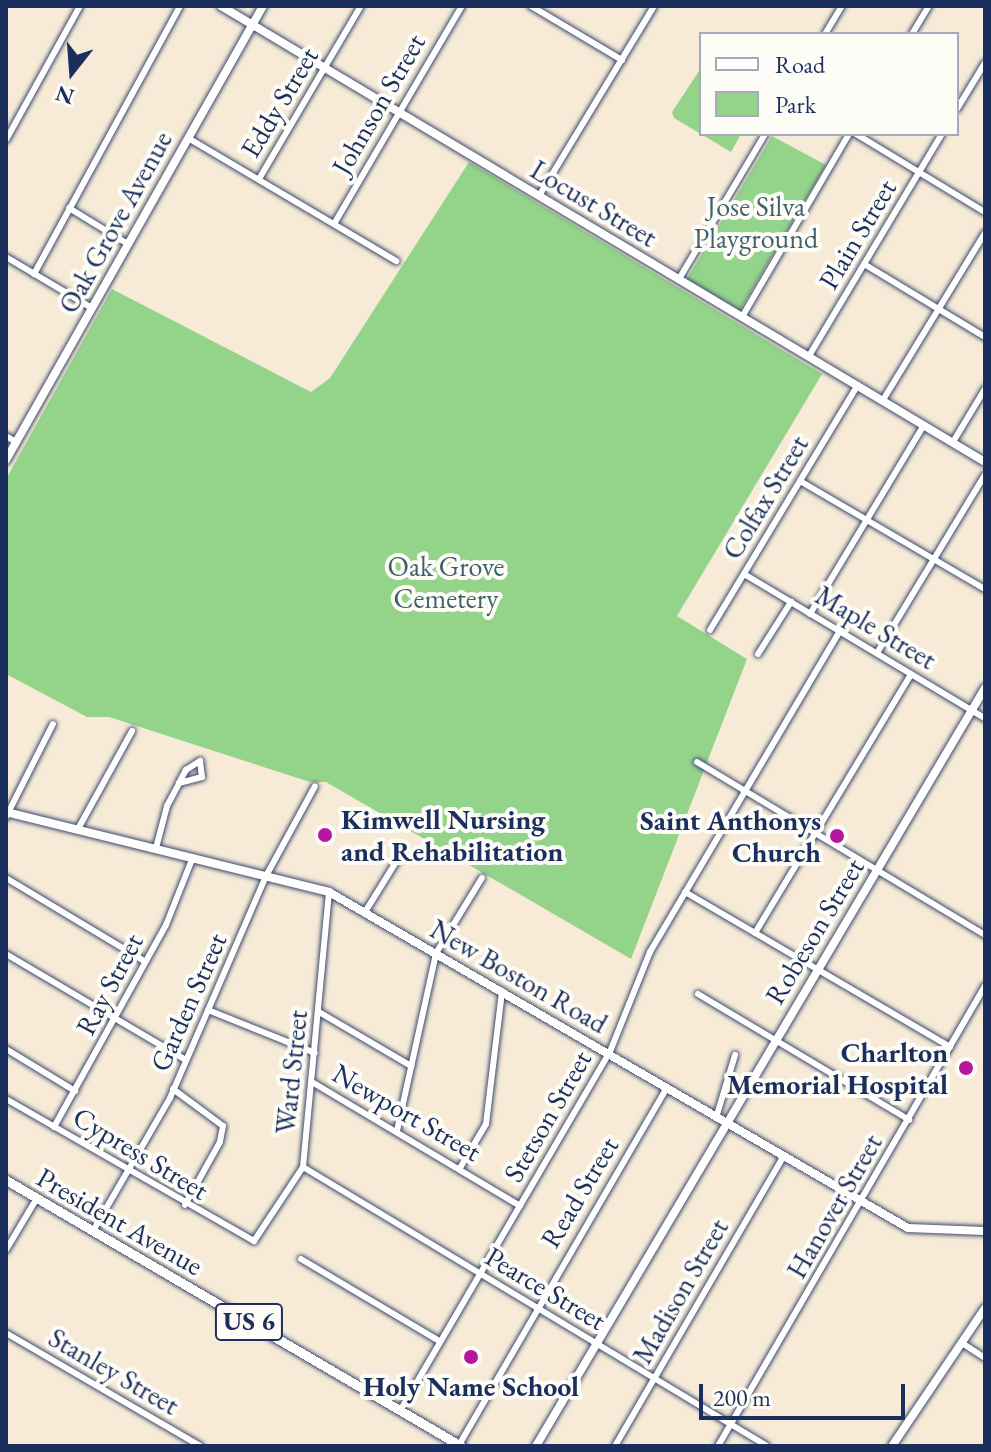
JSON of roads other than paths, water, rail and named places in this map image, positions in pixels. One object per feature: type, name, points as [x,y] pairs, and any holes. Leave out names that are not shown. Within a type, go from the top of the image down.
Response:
[{"type":"main road","name":"President Avenue","points":[[6,1180],[460,1445]]},
{"type":"street","points":[[6,140],[80,6]]},
{"type":"street","points":[[34,274],[180,6]]},
{"type":"street","name":"Locust Street","points":[[221,6],[985,462]]},
{"type":"street","name":"Oak Grove Avenue","points":[[6,460],[263,6]]},
{"type":"street","name":"Eddy Street","points":[[259,179],[361,6]]},
{"type":"street","name":"Johnson Street","points":[[334,224],[462,6]]},
{"type":"street","points":[[531,6],[622,60]]},
{"type":"street","points":[[539,196],[654,6]]},
{"type":"street","points":[[826,32],[842,6]]},
{"type":"street","points":[[913,32],[929,6]]},
{"type":"street","points":[[959,106],[985,63]]},
{"type":"street","points":[[679,279],[764,136]]},
{"type":"street","points":[[742,317],[848,136]]},
{"type":"street","points":[[859,136],[985,212]]},
{"type":"street","name":"Plain Street","points":[[809,356],[941,136]]},
{"type":"street","points":[[188,138],[396,261]]},
{"type":"street","points":[[69,208],[128,244]]},
{"type":"street","points":[[883,400],[985,233]]},
{"type":"street","points":[[6,257],[92,308]]},
{"type":"street","points":[[864,264],[985,337]]},
{"type":"street","name":"Colfax Street","points":[[710,630],[858,385]]},
{"type":"street","points":[[953,442],[985,389]]},
{"type":"street","points":[[810,614],[924,425]]},
{"type":"street","points":[[6,436],[16,442]]},
{"type":"street","points":[[877,653],[985,475]]},
{"type":"street","points":[[800,481],[985,589]]},
{"type":"street","name":"Maple Street","points":[[744,574],[985,718]]},
{"type":"street","points":[[758,654],[791,602]]},
{"type":"street","name":"Stetson Street","points":[[400,1411],[609,1054],[642,968],[840,631]]},
{"type":"street","points":[[755,933],[911,674]]},
{"type":"street","name":"Robeson Street","points":[[536,1446],[985,688]]},
{"type":"street","points":[[7,813],[53,724]]},
{"type":"street","points":[[78,829],[132,731]]},
{"type":"street","points":[[697,762],[985,935]]},
{"type":"street","points":[[156,848],[167,806],[179,783]]},
{"type":"street","name":"Garden Street","points":[[93,1231],[173,1089],[266,876],[315,786]]},
{"type":"street","name":"New Boston Road","points":[[7,813],[329,892],[908,1228],[985,1231]]},
{"type":"street","points":[[365,912],[404,849]]},
{"type":"street","name":"Ray Street","points":[[54,1127],[166,925],[193,857]]},
{"type":"street","points":[[6,878],[144,961]]},
{"type":"street","points":[[397,1131],[436,953],[482,878]]},
{"type":"street","name":"Ward Street","points":[[254,1241],[303,1167],[329,892]]},
{"type":"street","points":[[685,892],[950,1047]]},
{"type":"street","points":[[6,954],[186,1060]]},
{"type":"street","name":"Hanover Street","points":[[718,1446],[862,1204],[985,986]]},
{"type":"street","points":[[460,1168],[486,1124],[502,991]]},
{"type":"street","points":[[698,994],[909,1120]]},
{"type":"street","points":[[208,1010],[315,1053]]},
{"type":"street","points":[[319,1012],[411,1066]]},
{"type":"street","points":[[6,1049],[75,1091]]},
{"type":"street","points":[[716,1118],[735,1055]]},
{"type":"street","name":"Newport Street","points":[[312,1082],[520,1206]]},
{"type":"street","name":"Read Street","points":[[460,1445],[536,1309],[667,1088]]},
{"type":"street","points":[[173,1089],[223,1126],[220,1142],[185,1205]]},
{"type":"street","name":"Cypress Street","points":[[6,1099],[185,1205],[254,1241]]},
{"type":"street","name":"Madison Street","points":[[615,1446],[783,1157]]},
{"type":"street","name":"Pearce Street","points":[[303,1167],[767,1446]]},
{"type":"street","points":[[6,1250],[37,1198]]},
{"type":"street","points":[[301,1259],[439,1341]]},
{"type":"street","points":[[892,1446],[985,1308]]},
{"type":"street","name":"Stanley Street","points":[[6,1333],[200,1446]]},
{"type":"street","points":[[962,1343],[985,1358]]},
{"type":"place","name":"Kimwell Nursing and Rehabilitation","points":[[325,835]]},
{"type":"place","name":"Saint Anthonys Church","points":[[837,836]]},
{"type":"place","name":"Charlton Memorial Hospital","points":[[966,1068]]},
{"type":"place","name":"Holy Name School","points":[[471,1357]]},
{"type":"park label","name":"Jose Silva Playground","points":[[756,222]]},
{"type":"park label","name":"Oak Grove Cemetery","points":[[446,582]]}]
